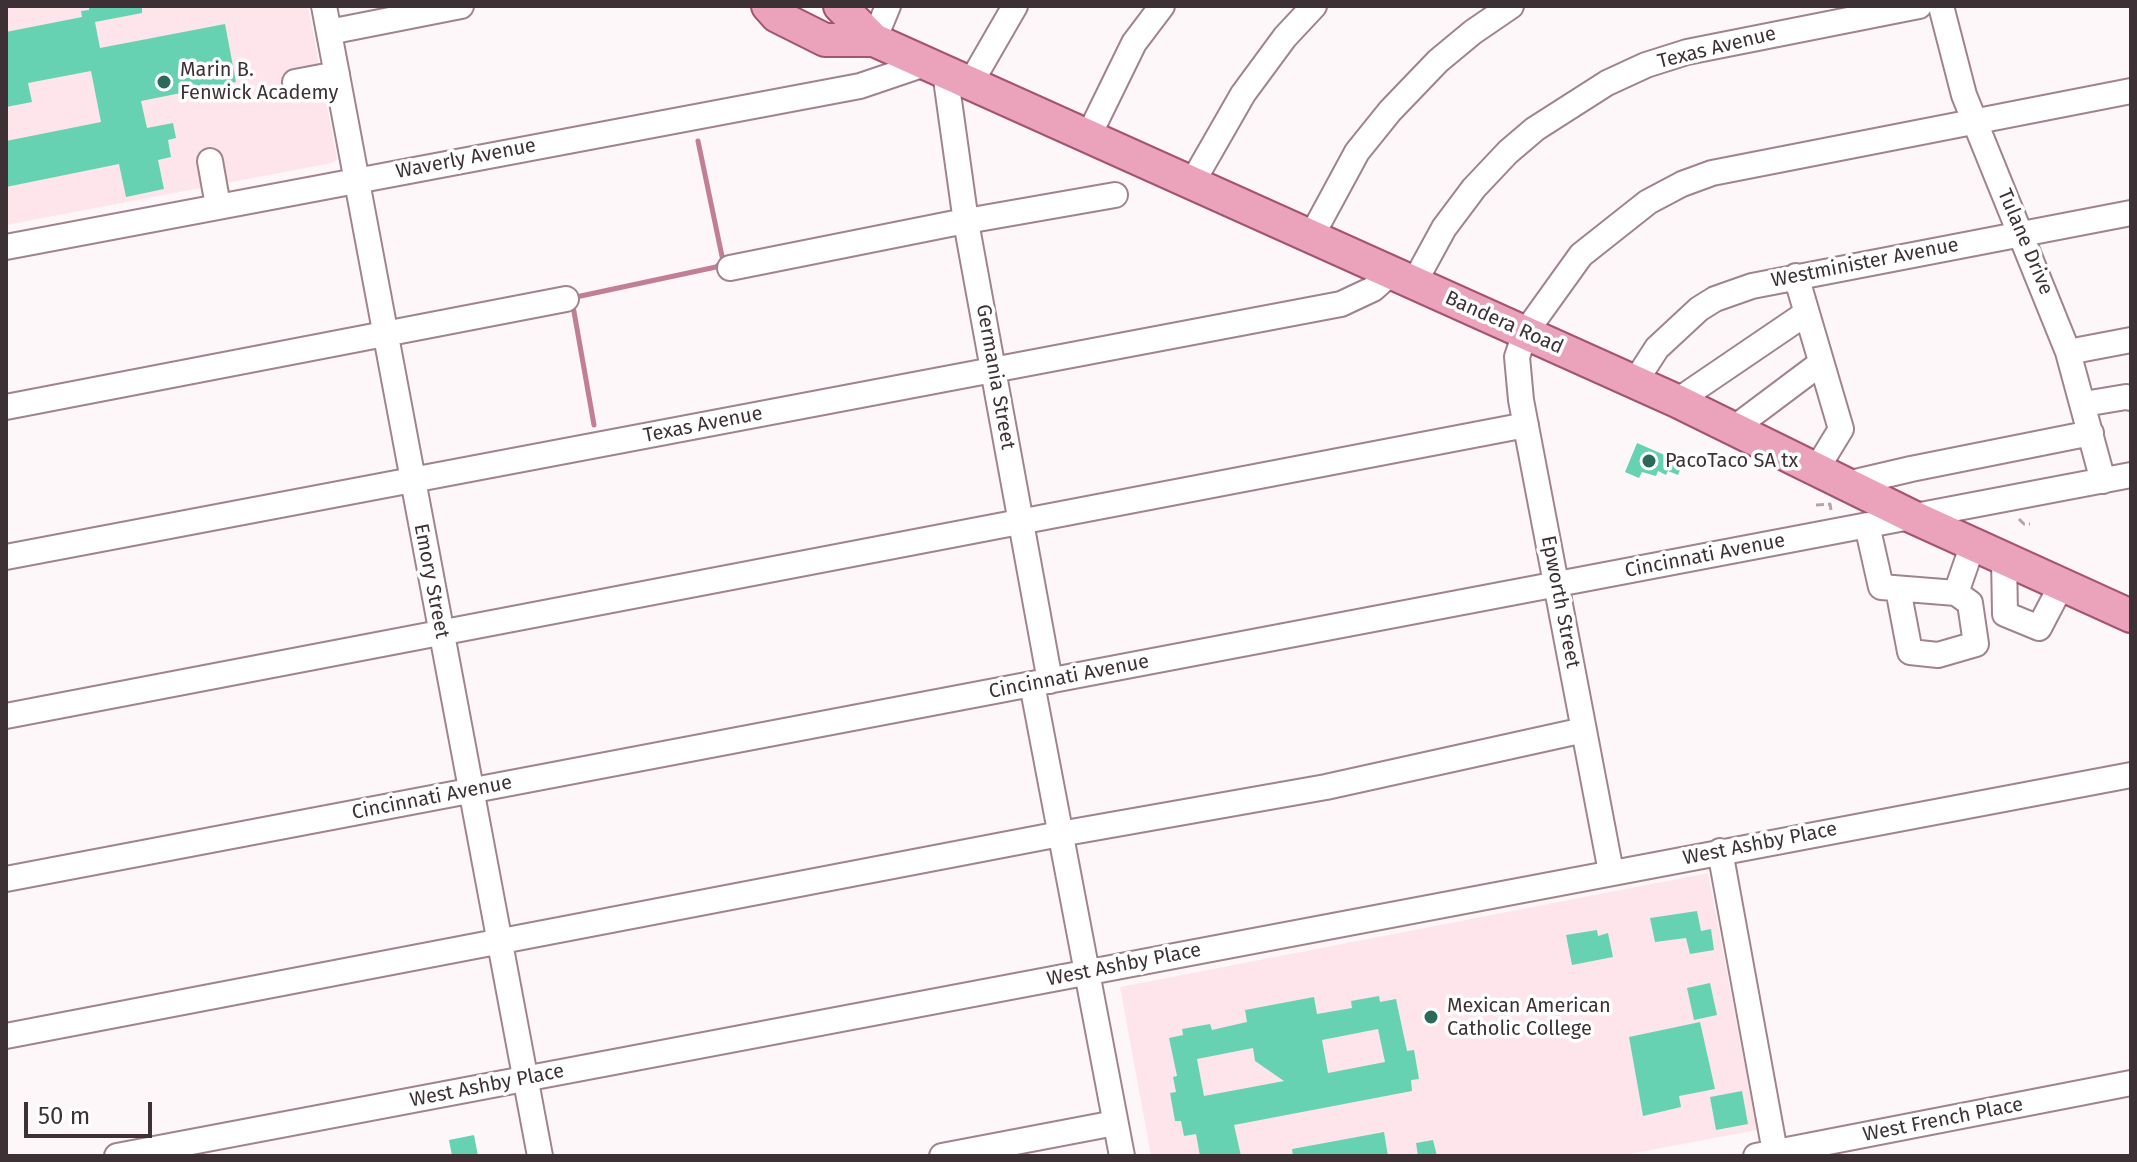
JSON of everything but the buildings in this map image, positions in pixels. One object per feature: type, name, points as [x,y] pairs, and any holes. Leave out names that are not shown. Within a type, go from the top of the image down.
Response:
[{"type":"main road","name":"Bandera Road","points":[[768,6],[777,16],[825,40],[874,40]]},
{"type":"main road","name":"Bandera Road","points":[[840,6],[874,40],[1677,401],[1816,470],[1839,497],[1913,517],[2131,616]]},
{"type":"street","name":"Emory Street","points":[[324,6],[540,1156]]},
{"type":"street","points":[[329,32],[461,6]]},
{"type":"street","points":[[874,40],[888,6]]},
{"type":"street","points":[[947,73],[1015,6]]},
{"type":"street","points":[[1088,137],[1134,43],[1162,6]]},
{"type":"street","points":[[1192,183],[1243,94],[1285,37],[1314,6]]},
{"type":"street","points":[[1311,237],[1357,152],[1390,111],[1438,61],[1511,6]]},
{"type":"street","name":"Texas Avenue","points":[[6,557],[1341,304],[1403,278],[1474,188],[1508,152],[1535,129],[1607,83],[1646,65],[1687,52],[1919,6]]},
{"type":"street","name":"Tulane Drive","points":[[1941,6],[1964,95],[2068,352],[2103,481]]},
{"type":"street","name":"Waverly Avenue","points":[[6,247],[357,179],[860,86],[947,73]]},
{"type":"street","name":"Germania Street","points":[[947,73],[966,222],[1021,521],[1060,834],[1122,1156]]},
{"type":"street","points":[[295,82],[337,74]]},
{"type":"street","points":[[1525,333],[1581,255],[1648,202],[1682,184],[1712,173],[2131,91]]},
{"type":"street","points":[[210,161],[218,206]]},
{"type":"street","points":[[730,268],[1115,195]]},
{"type":"street","name":"Westminister Avenue","points":[[1635,382],[1657,348],[1699,309],[1715,299],[1752,286],[2131,213]]},
{"type":"street","points":[[1796,276],[1841,429],[1816,470]]},
{"type":"street","points":[[6,407],[566,299]]},
{"type":"street","points":[[1677,401],[1805,314]]},
{"type":"street","name":"Epworth Street","points":[[1525,333],[1517,357],[1517,370],[1611,872]]},
{"type":"street","points":[[2068,352],[2131,340]]},
{"type":"street","points":[[1733,429],[1821,363]]},
{"type":"street","points":[[2084,404],[2131,398]]},
{"type":"street","points":[[6,716],[1526,425]]},
{"type":"street","points":[[1839,497],[1911,469],[2091,433]]},
{"type":"street","name":"Cincinnati Avenue","points":[[6,879],[2131,475]]},
{"type":"street","points":[[1867,525],[1881,587],[1956,593],[1970,603],[1976,644],[1938,655],[1910,652],[1898,589]]},
{"type":"street","points":[[1956,593],[1973,544]]},
{"type":"street","points":[[2004,558],[2005,614],[2039,628],[2062,584]]},
{"type":"street","points":[[6,1036],[1060,834],[1326,787],[1584,730]]},
{"type":"street","name":"West Ashby Place","points":[[117,1156],[2131,775]]},
{"type":"street","points":[[1720,851],[1765,1154]]},
{"type":"street","name":"West French Place","points":[[1765,1154],[2131,1083]]},
{"type":"street","points":[[942,1156],[1115,1123]]},
{"type":"path","points":[[1816,505],[1830,504],[1839,497]]},
{"type":"path","points":[[2019,519],[2021,525],[2030,524]]},
{"type":"shaded area","name":"Marin B. Fenwick Academy","points":[[6,6],[308,6],[337,159],[332,163],[6,225]]},
{"type":"shaded area","name":"Mexican American Catholic College","points":[[1708,873],[1757,1130],[1619,1156],[1151,1156],[1120,987]]},
{"type":"waterway","points":[[594,425],[573,306],[576,297],[716,267],[723,261],[698,141]]},
{"type":"place","name":"Marin B. Fenwick Academy","points":[[164,82]]},
{"type":"place","name":"PacoTaco SA tx","points":[[1649,461]]},
{"type":"place","name":"Mexican American Catholic College","points":[[1431,1017]]}]
